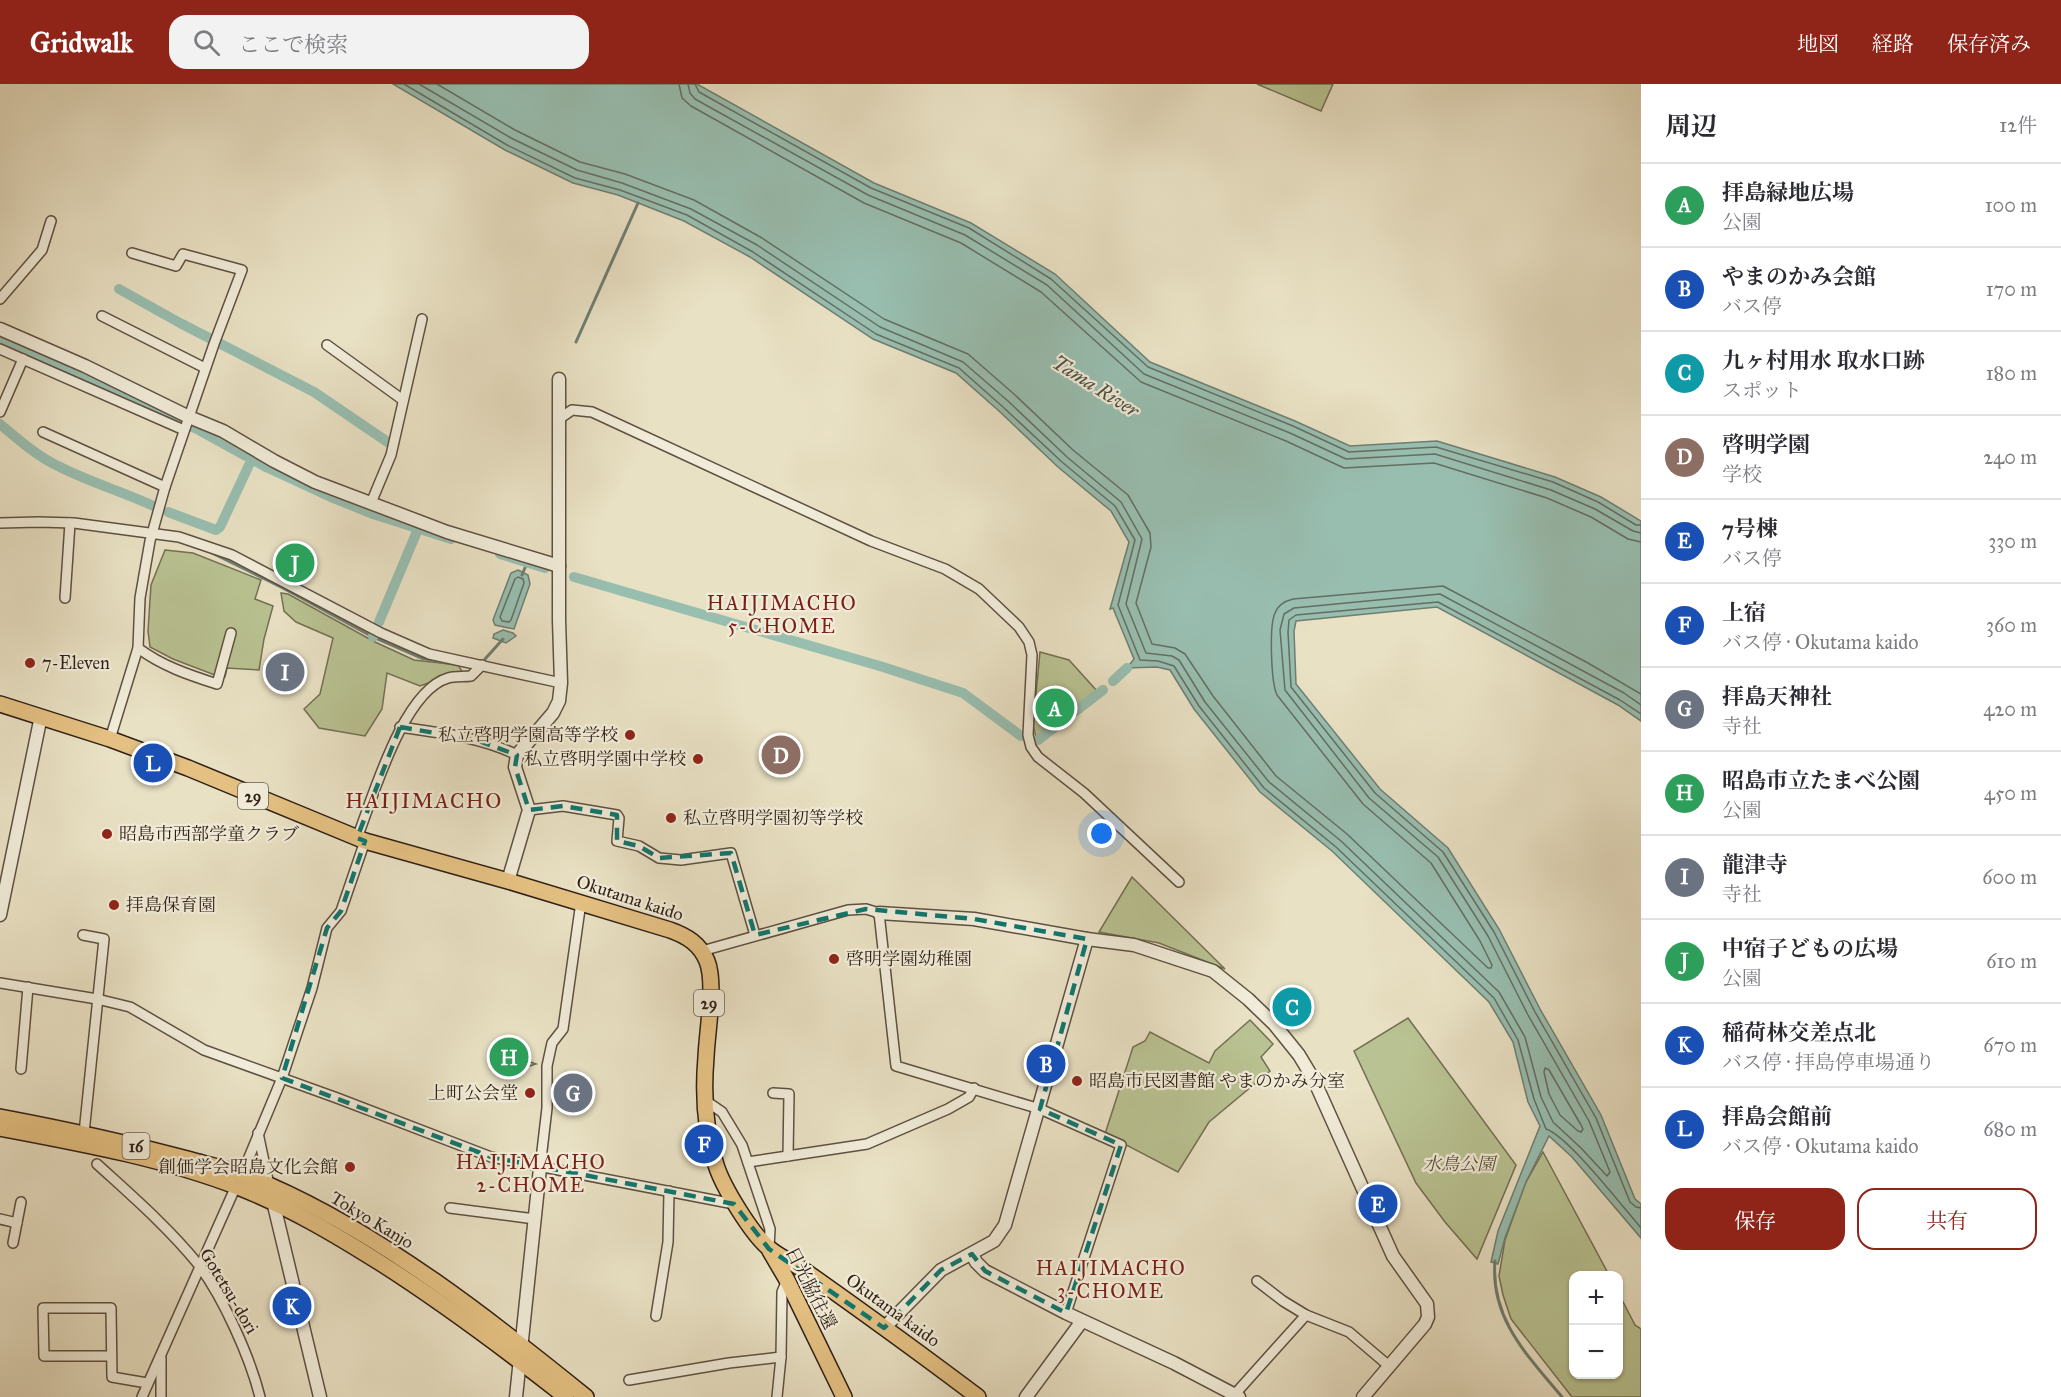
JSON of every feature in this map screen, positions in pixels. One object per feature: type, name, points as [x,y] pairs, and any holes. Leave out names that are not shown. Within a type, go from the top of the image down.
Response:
[{"type":"main road","name":"Okutama kaido","points":[[0,704],[110,739],[188,768],[361,839],[581,902],[683,935],[702,951],[707,962],[710,978],[705,1061],[707,1124],[716,1166],[734,1204],[769,1249],[801,1268],[978,1397]]},
{"type":"main road","name":"Tokyo Kanjo","points":[[0,1117],[84,1133],[239,1180],[339,1237],[424,1291],[566,1397]]},
{"type":"main road","name":"Tokyo Kanjo","points":[[0,1128],[81,1144],[173,1167],[269,1185],[348,1226],[443,1287],[522,1345],[586,1397]]},
{"type":"main road","name":"日光脇往還","points":[[769,1249],[787,1280],[844,1397]]},
{"type":"street","points":[[0,299],[42,250],[51,221]]},
{"type":"street","points":[[110,739],[138,648],[140,598],[165,487],[205,368],[242,270],[183,254],[176,266],[132,253]]},
{"type":"street","points":[[102,316],[205,368]]},
{"type":"street","points":[[371,503],[391,455],[422,319]]},
{"type":"street","points":[[0,329],[85,366],[189,418],[223,431],[315,482],[447,532],[559,566]]},
{"type":"street","points":[[327,345],[404,400]]},
{"type":"street","points":[[0,349],[184,430]]},
{"type":"street","points":[[0,412],[23,359]]},
{"type":"street","points":[[508,881],[529,810],[515,767],[517,755],[553,713],[559,701],[561,683],[559,379]]},
{"type":"street","points":[[559,419],[572,410],[592,412],[872,541],[945,569],[979,589],[1019,627],[1029,642],[1032,655],[1028,735],[1030,747],[1038,757],[1084,793],[1179,882]]},
{"type":"street","points":[[43,432],[165,487]]},
{"type":"street","points":[[0,523],[70,523],[152,537],[179,537],[232,555],[381,633],[429,654],[561,683]]},
{"type":"street","points":[[65,598],[70,523]]},
{"type":"street","points":[[138,648],[153,659],[217,684],[231,633]]},
{"type":"street","points":[[142,1397],[282,1078],[312,988],[327,928],[341,911],[361,839],[400,727],[418,701],[436,685],[448,678],[471,676],[482,665]]},
{"type":"street","points":[[0,915],[41,716]]},
{"type":"street","points":[[400,727],[476,740],[501,747],[517,755]]},
{"type":"street","points":[[529,810],[563,806],[617,815],[619,818],[617,841],[639,846],[659,858],[681,860],[730,853],[755,935]]},
{"type":"street","points":[[516,1397],[547,1108],[547,1066],[552,1043],[563,1029],[581,902]]},
{"type":"street","points":[[702,951],[848,910],[866,909],[879,913],[974,919],[1134,945],[1213,970],[1274,1024],[1299,1055],[1314,1080],[1393,1256],[1428,1306],[1428,1317],[1425,1324],[1363,1397]]},
{"type":"street","points":[[879,913],[896,1066],[1040,1109],[1121,1144],[1066,1313]]},
{"type":"street","points":[[83,935],[104,939],[84,1133]]},
{"type":"street","points":[[884,1328],[941,1270],[994,1241],[1005,1225],[1087,939]]},
{"type":"street","points":[[0,983],[130,1006],[204,1050],[491,1157],[734,1204]]},
{"type":"street","points":[[21,1068],[28,987]]},
{"type":"street","points":[[748,1162],[867,1144],[948,1109],[969,1097],[974,1088]]},
{"type":"street","points":[[773,1093],[789,1094],[788,1156]]},
{"type":"street","name":"日光脇往還","points":[[706,1101],[722,1112],[742,1145],[770,1229],[769,1249]]},
{"type":"street","points":[[258,1133],[320,1397]]},
{"type":"street","name":"Gotetsu-dori","points":[[97,1164],[142,1204],[199,1266],[232,1323],[247,1356],[260,1397]]},
{"type":"street","points":[[656,1316],[668,1242],[669,1191]]},
{"type":"street","points":[[13,1243],[21,1202]]},
{"type":"street","points":[[133,1210],[142,1204]]},
{"type":"street","points":[[450,1208],[535,1219]]},
{"type":"street","points":[[0,1219],[17,1223]]},
{"type":"street","points":[[972,1254],[976,1263],[985,1271],[1237,1396],[1306,1315]]},
{"type":"street","points":[[777,1397],[781,1358],[782,1292],[787,1280]]},
{"type":"street","points":[[1257,1281],[1306,1315],[1349,1332],[1389,1366]]},
{"type":"street","points":[[111,1356],[44,1356],[43,1308],[111,1308],[112,1377],[147,1383]]},
{"type":"street","points":[[1026,1397],[1082,1321]]},
{"type":"street","points":[[160,1397],[161,1356]]},
{"type":"street","points":[[629,1380],[729,1363],[781,1358]]},
{"type":"highlighted area","points":[[400,727],[476,740],[517,755],[515,767],[529,810],[563,806],[617,815],[617,841],[639,846],[659,858],[731,853],[755,935],[866,909],[974,919],[1087,939],[1040,1109],[1121,1145],[1066,1313],[985,1271],[972,1254],[941,1270],[884,1328],[769,1249],[734,1204],[491,1157],[282,1078],[327,928],[341,911],[365,841],[357,838]]},
{"type":"green space","points":[[1257,84],[1333,84],[1321,111]]},
{"type":"green space","points":[[292,547],[308,553],[298,580],[281,573]]},
{"type":"green space","points":[[165,550],[193,553],[261,580],[255,599],[273,606],[259,670],[227,668],[225,677],[220,677],[173,659],[150,647],[148,631],[151,585]]},
{"type":"green space","points":[[281,593],[288,594],[375,642],[414,660],[458,665],[462,671],[420,686],[387,673],[382,709],[365,736],[319,728],[304,709],[320,694],[333,638],[296,622],[284,611]]},
{"type":"green space","points":[[1040,652],[1069,660],[1097,691],[1036,737],[1033,725]]},
{"type":"green space","points":[[1132,877],[1225,969],[1159,943],[1099,932]]},
{"type":"green space","name":"水鳥公園","points":[[1408,1018],[1516,1165],[1477,1259],[1416,1183],[1354,1051]]},
{"type":"green space","points":[[1250,1020],[1273,1044],[1261,1057],[1270,1071],[1209,1122],[1178,1172],[1105,1134],[1133,1047],[1145,1041],[1150,1032],[1209,1063],[1215,1051]]},
{"type":"green space","points":[[502,1052],[536,1064],[517,1070],[497,1062]]},
{"type":"green space","points":[[1543,1152],[1607,1271],[1569,1271],[1569,1379],[1623,1379],[1623,1302],[1635,1325],[1641,1329],[1641,1397],[1572,1397],[1511,1319],[1499,1276],[1505,1240],[1525,1184]]},
{"type":"water","name":"Tama River","points":[[393,84],[697,84],[874,183],[971,223],[1055,274],[1150,362],[1350,446],[1437,441],[1555,477],[1601,497],[1641,521],[1641,721],[1618,705],[1437,607],[1296,621],[1294,631],[1296,684],[1380,789],[1448,848],[1499,929],[1540,1009],[1601,1115],[1635,1199],[1641,1204],[1641,1238],[1572,1157],[1549,1136],[1526,1182],[1498,1264],[1491,1262],[1498,1231],[1540,1126],[1528,1102],[1513,1042],[1489,1002],[1332,851],[1260,792],[1194,709],[1170,670],[1157,667],[1127,668],[1134,659],[1113,608],[1110,609],[1129,542],[1111,511],[1058,467],[956,373],[873,339],[750,257],[684,221],[618,195],[573,183],[505,150]]},
{"type":"water","points":[[518,570],[528,575],[530,584],[514,629],[495,625],[493,620],[511,573]]},
{"type":"water","points":[[503,630],[516,636],[506,643],[493,638],[494,634]]},
{"type":"waterway","points":[[576,342],[638,203]]},
{"type":"waterway","points":[[119,289],[314,392],[392,445]]},
{"type":"waterway","points":[[0,342],[199,430],[266,467],[331,497],[373,514],[451,539]]},
{"type":"waterway","points":[[0,424],[29,448],[52,463],[158,508]]},
{"type":"waterway","points":[[168,512],[216,530],[220,527],[249,465]]},
{"type":"waterway","points":[[379,622],[418,529]]},
{"type":"waterway","points":[[208,551],[283,588],[373,637],[421,658],[469,667]]},
{"type":"waterway","points":[[500,554],[545,568]]},
{"type":"waterway","points":[[522,575],[527,563]]},
{"type":"waterway","points":[[574,577],[883,667],[963,693],[1021,736]]},
{"type":"waterway","points":[[485,659],[503,639]]},
{"type":"waterway","points":[[1113,681],[1127,668]]},
{"type":"waterway","points":[[1038,740],[1103,690]]},
{"type":"waterway","points":[[1495,1261],[1495,1282],[1505,1319],[1536,1367],[1562,1397]]},
{"type":"place","name":"中宿子どもの広場","points":[[295,563]]},
{"type":"place","name":"7-Eleven","points":[[30,663]]},
{"type":"place","name":"龍津寺","points":[[285,672]]},
{"type":"place","name":"拝島緑地広場","points":[[1055,708]]},
{"type":"place","name":"私立啓明学園高等学校","points":[[630,735]]},
{"type":"place","name":"啓明学園","points":[[781,755]]},
{"type":"place","name":"私立啓明学園中学校","points":[[698,759]]},
{"type":"place","name":"拝島会館前","points":[[153,763]]},
{"type":"place","name":"私立啓明学園初等学校","points":[[671,818]]},
{"type":"place","name":"昭島市西部学童クラブ","points":[[107,834]]},
{"type":"place","name":"拝島保育園","points":[[114,905]]},
{"type":"place","name":"啓明学園幼稚園","points":[[834,959]]},
{"type":"place","name":"九ヶ村用水 取水口跡","points":[[1292,1007]]},
{"type":"place","name":"昭島市立たまべ公園","points":[[509,1057]]},
{"type":"place","name":"やまのかみ会館","points":[[1046,1064]]},
{"type":"place","name":"昭島市民図書館 やまのかみ分室","points":[[1077,1081]]},
{"type":"place","name":"上町公会堂","points":[[530,1093]]},
{"type":"place","name":"拝島天神社","points":[[573,1093]]},
{"type":"place","name":"上宿","points":[[704,1144]]},
{"type":"place","name":"創価学会昭島文化会館","points":[[350,1167]]},
{"type":"place","name":"7号棟","points":[[1378,1204]]},
{"type":"place","name":"稲荷林交差点北","points":[[292,1306]]},
{"type":"district","name":"HAIJIMACHO 5-CHOME","points":[[782,614]]},
{"type":"district","name":"HAIJIMACHO","points":[[424,801]]},
{"type":"district","name":"HAIJIMACHO 2-CHOME","points":[[531,1174]]},
{"type":"district","name":"HAIJIMACHO 3-CHOME","points":[[1111,1280]]}]
